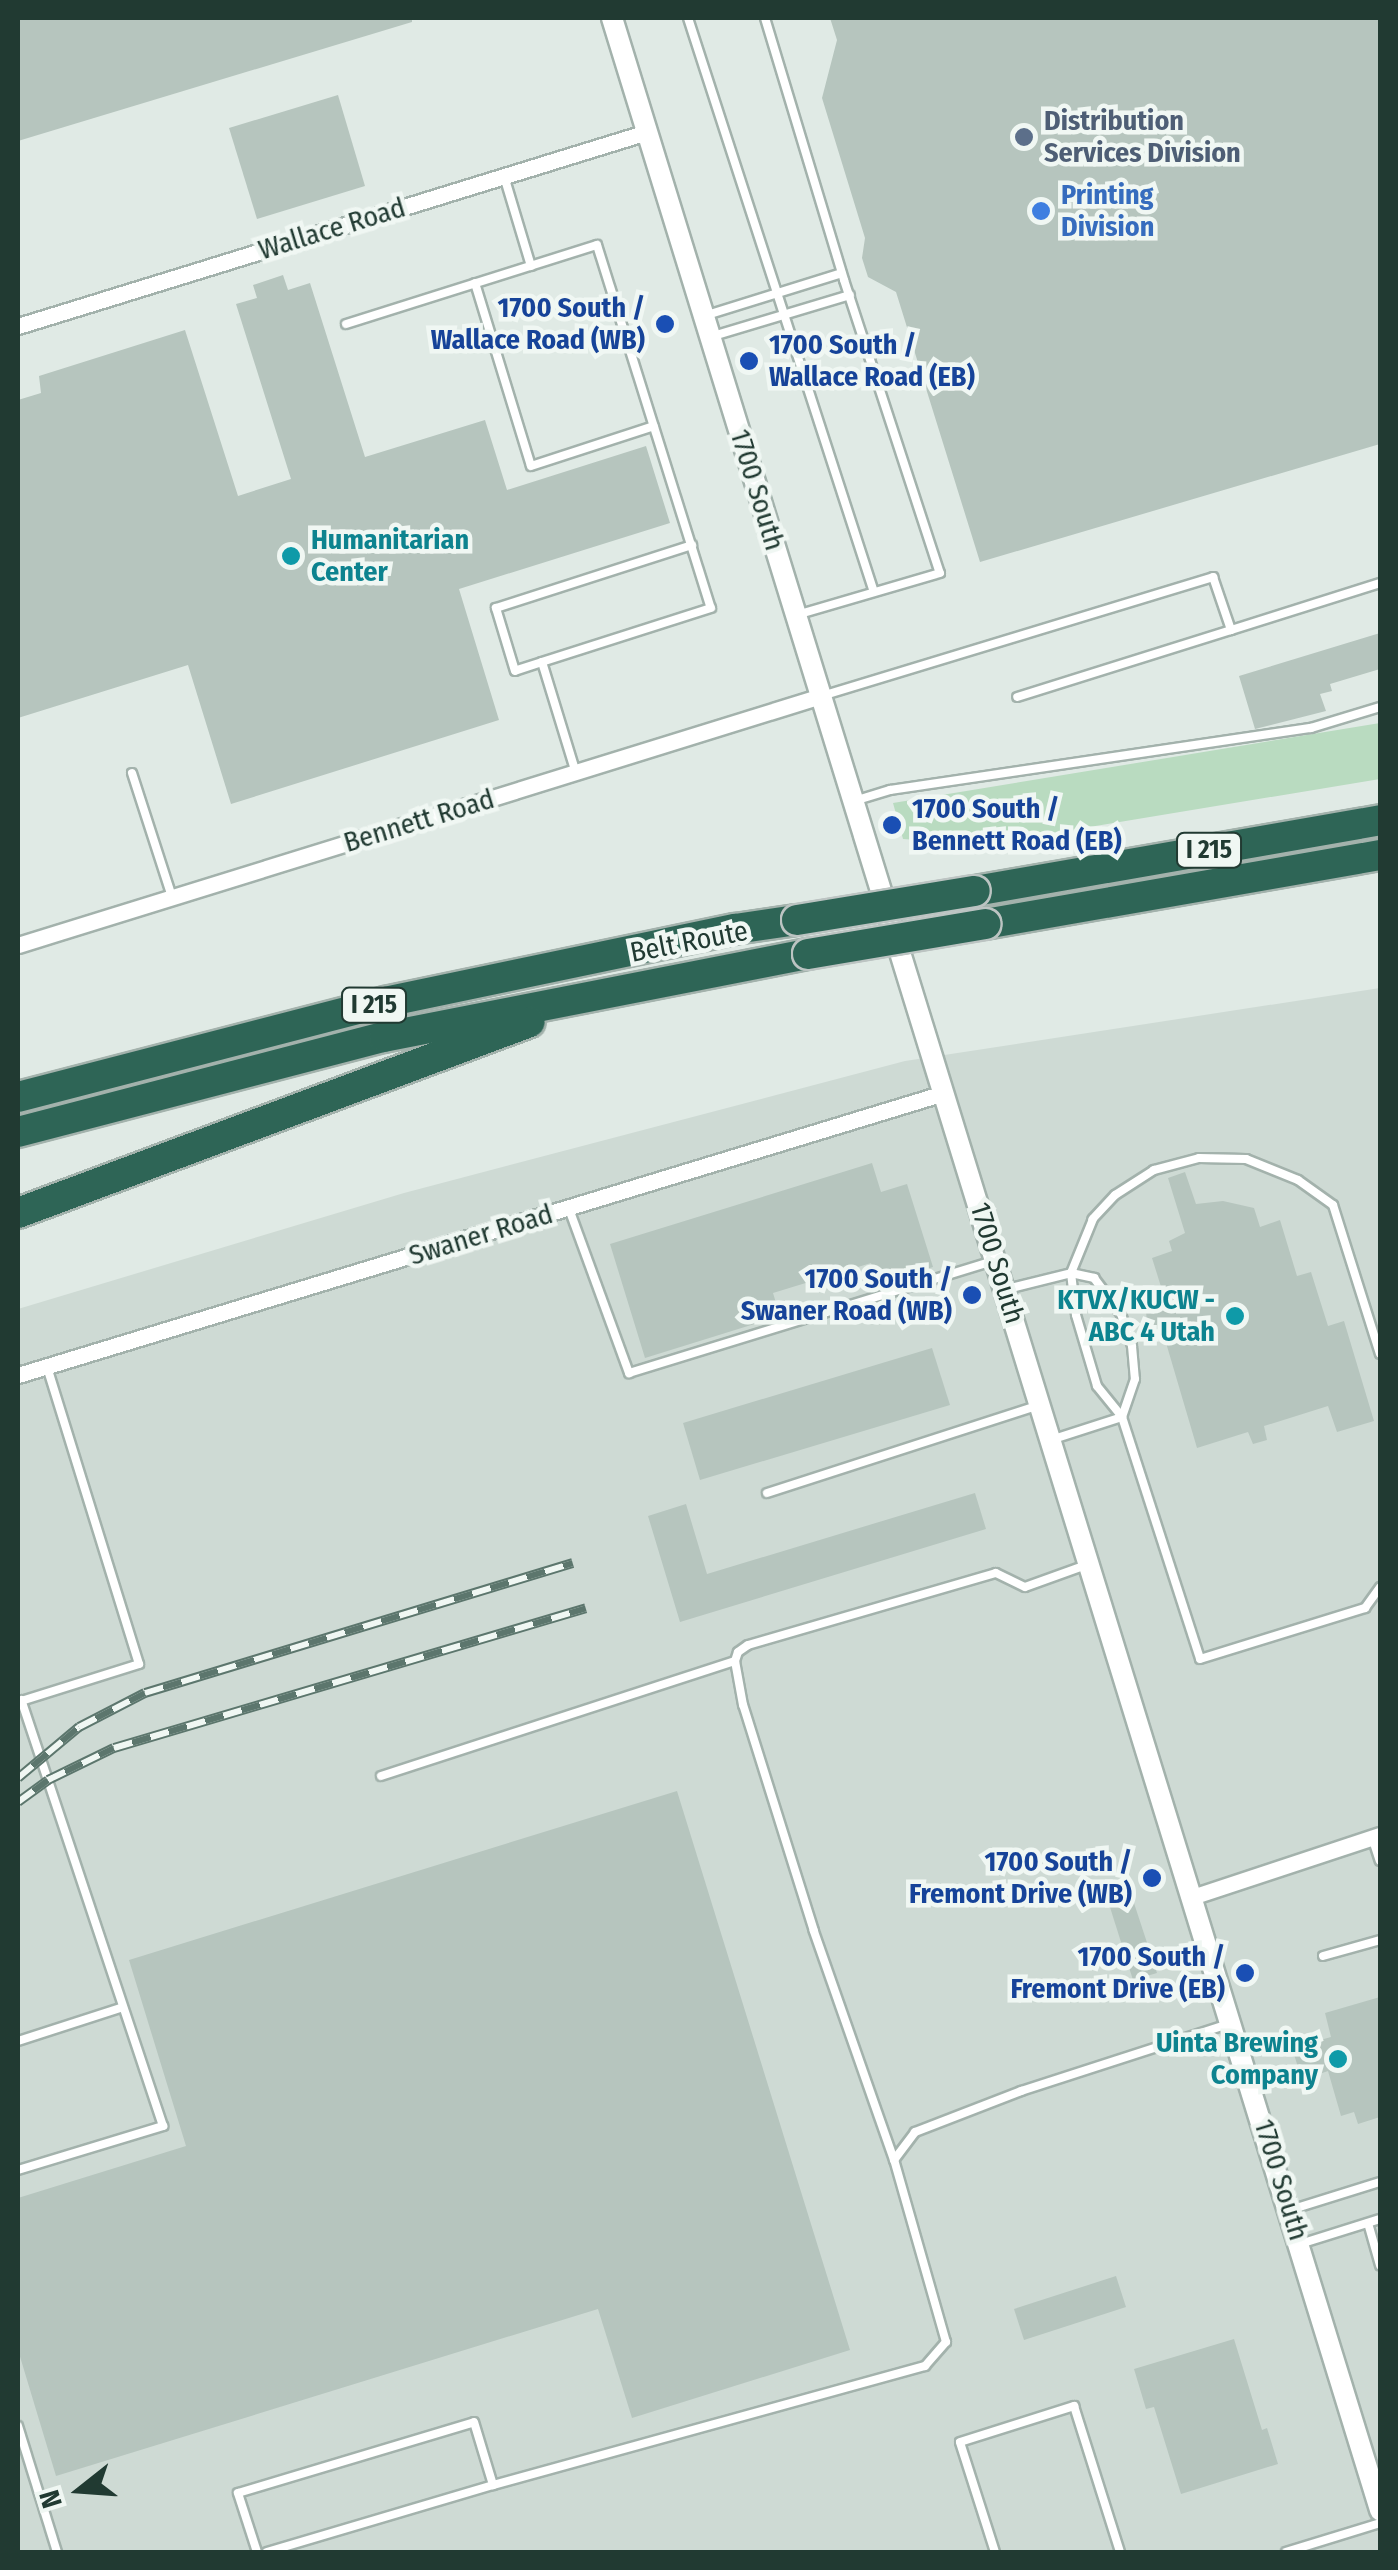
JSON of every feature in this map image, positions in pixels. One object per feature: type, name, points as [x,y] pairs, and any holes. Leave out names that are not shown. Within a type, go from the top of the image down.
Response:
[{"type":"highway","name":"Belt Route","points":[[18,1097],[384,1002],[735,929],[1380,820]]},
{"type":"highway","name":"Belt Route","points":[[18,1132],[384,1037],[621,988],[1380,855]]},
{"type":"highway","points":[[18,1213],[621,988]]},
{"type":"street","name":"1700 South","points":[[612,18],[1380,2510]]},
{"type":"street","name":"Wallace Road","points":[[18,326],[647,132]]},
{"type":"street","name":"Bennett Road","points":[[18,945],[820,696]]},
{"type":"street","name":"Swaner Road","points":[[18,1375],[944,1093]]},
{"type":"street","points":[[1192,1897],[1376,1836]]},
{"type":"lane","points":[[688,18],[874,592]]},
{"type":"lane","points":[[765,18],[842,273],[940,573],[796,615]]},
{"type":"lane","points":[[504,176],[531,266]]},
{"type":"lane","points":[[346,324],[597,245],[692,545],[711,608],[515,671],[496,608],[692,545]]},
{"type":"lane","points":[[704,316],[842,273]]},
{"type":"lane","points":[[475,283],[531,466],[654,426]]},
{"type":"lane","points":[[710,337],[850,295]]},
{"type":"lane","points":[[820,696],[1214,576],[1231,630]]},
{"type":"lane","points":[[1016,697],[1380,583]]},
{"type":"lane","points":[[542,662],[576,773]]},
{"type":"lane","points":[[853,802],[890,790],[1312,728],[1380,707]]},
{"type":"lane","points":[[132,772],[172,897]]},
{"type":"lane","points":[[1380,1354],[1333,1204],[1298,1180],[1246,1160],[1198,1158],[1154,1170],[1115,1195],[1093,1219],[1071,1273],[1076,1315],[1097,1386],[1122,1417],[1200,1660],[1366,1608],[1380,1587]]},
{"type":"lane","points":[[570,1209],[628,1373],[996,1260]]},
{"type":"lane","points":[[1006,1289],[1071,1273],[1094,1278],[1121,1314],[1132,1346],[1135,1379],[1122,1417]]},
{"type":"lane","points":[[18,2170],[163,2126],[19,1701],[139,1664],[48,1366]]},
{"type":"lane","points":[[767,1493],[1041,1405]]},
{"type":"lane","points":[[1052,1440],[1122,1417]]},
{"type":"lane","points":[[271,2552],[492,2485],[925,2366],[946,2342],[894,2160],[814,1932],[743,1705],[735,1661],[738,1652],[748,1645],[996,1573],[1025,1587],[1090,1564]]},
{"type":"lane","points":[[381,1776],[735,1661]]},
{"type":"lane","points":[[1376,1836],[1380,1861]]},
{"type":"lane","points":[[1323,1956],[1380,1940]]},
{"type":"lane","points":[[18,2040],[124,2007]]},
{"type":"lane","points":[[894,2160],[916,2132],[1021,2091],[1233,2023]]},
{"type":"lane","points":[[1290,2210],[1380,2182]]},
{"type":"lane","points":[[1300,2244],[1380,2219]]},
{"type":"lane","points":[[1368,2224],[1380,2265]]},
{"type":"lane","points":[[995,2552],[960,2442],[1074,2406],[1120,2552]]},
{"type":"lane","points":[[258,2552],[238,2494],[474,2422],[492,2485]]},
{"type":"lane","points":[[18,2426],[56,2552]]},
{"type":"lane","points":[[1286,2552],[1380,2523]]},
{"type":"shaded area","points":[[1380,988],[1380,2552],[18,2552],[18,1309],[404,1193],[905,1061]]},
{"type":"green space","points":[[1380,723],[1380,779],[1017,839],[951,848],[931,841],[903,839],[893,803]]},
{"type":"building","points":[[18,18],[412,18],[412,22],[18,141]]},
{"type":"building","points":[[830,18],[1380,18],[1380,444],[980,562],[896,292],[868,277],[862,258],[865,238],[822,98],[837,40]]},
{"type":"building","points":[[338,95],[365,186],[257,219],[229,128]]},
{"type":"building","name":"Humanitarian Center","points":[[283,275],[288,290],[310,283],[365,457],[485,420],[507,490],[646,446],[670,523],[459,589],[499,720],[231,804],[188,665],[18,718],[18,400],[41,393],[39,376],[185,330],[238,496],[291,479],[236,304],[257,298],[253,285]]},
{"type":"building","points":[[1380,633],[1380,669],[1330,684],[1332,691],[1320,694],[1326,711],[1255,729],[1239,676]]},
{"type":"building","points":[[872,1163],[881,1192],[907,1184],[933,1267],[877,1284],[871,1263],[773,1293],[780,1316],[645,1358],[610,1244]]},
{"type":"building","name":"KTVX/KUCW - ABC 4 Utah","points":[[1185,1172],[1196,1204],[1223,1201],[1254,1208],[1260,1227],[1280,1220],[1297,1276],[1311,1272],[1328,1326],[1344,1321],[1374,1421],[1337,1432],[1328,1406],[1264,1426],[1267,1440],[1253,1444],[1248,1432],[1197,1448],[1164,1336],[1148,1341],[1146,1310],[1168,1309],[1152,1258],[1172,1251],[1169,1241],[1185,1233],[1168,1178]]},
{"type":"building","points":[[932,1348],[950,1405],[700,1480],[683,1423]]},
{"type":"building","points":[[975,1493],[986,1529],[680,1622],[648,1516],[686,1504],[707,1574]]},
{"type":"building","points":[[677,1791],[850,2350],[632,2418],[598,2309],[56,2476],[18,2350],[18,2198],[186,2146],[129,1960]]},
{"type":"building","points":[[1131,1894],[1157,1973],[1133,1980],[1108,1901]]},
{"type":"building","name":"Uinta Brewing Company","points":[[1380,1997],[1380,2117],[1358,2124],[1354,2112],[1341,2116],[1328,2071],[1302,2080],[1292,2048],[1331,2037],[1325,2013]]},
{"type":"building","points":[[1116,2276],[1126,2307],[1024,2340],[1014,2309]]},
{"type":"building","points":[[1234,2339],[1262,2430],[1267,2428],[1278,2464],[1181,2494],[1154,2407],[1146,2409],[1134,2369]]},
{"type":"railway","points":[[18,1778],[79,1727],[145,1693],[573,1563]]},
{"type":"railway","points":[[18,1802],[48,1780],[114,1748],[586,1608]]},
{"type":"place","name":"Distribution Services Division","points":[[1024,137]]},
{"type":"place","name":"Printing Division","points":[[1041,211]]},
{"type":"place","name":"1700 South / Wallace Road (WB)","points":[[665,324]]},
{"type":"place","name":"1700 South / Wallace Road (EB)","points":[[749,361]]},
{"type":"place","name":"Humanitarian Center","points":[[291,556]]},
{"type":"place","name":"1700 South / Bennett Road (EB)","points":[[892,825]]},
{"type":"place","name":"1700 South / Swaner Road (WB)","points":[[972,1295]]},
{"type":"place","name":"KTVX/KUCW - ABC 4 Utah","points":[[1235,1316]]},
{"type":"place","name":"1700 South / Fremont Drive (WB)","points":[[1152,1878]]},
{"type":"place","name":"1700 South / Fremont Drive (EB)","points":[[1245,1973]]},
{"type":"place","name":"Uinta Brewing Company","points":[[1338,2059]]}]
